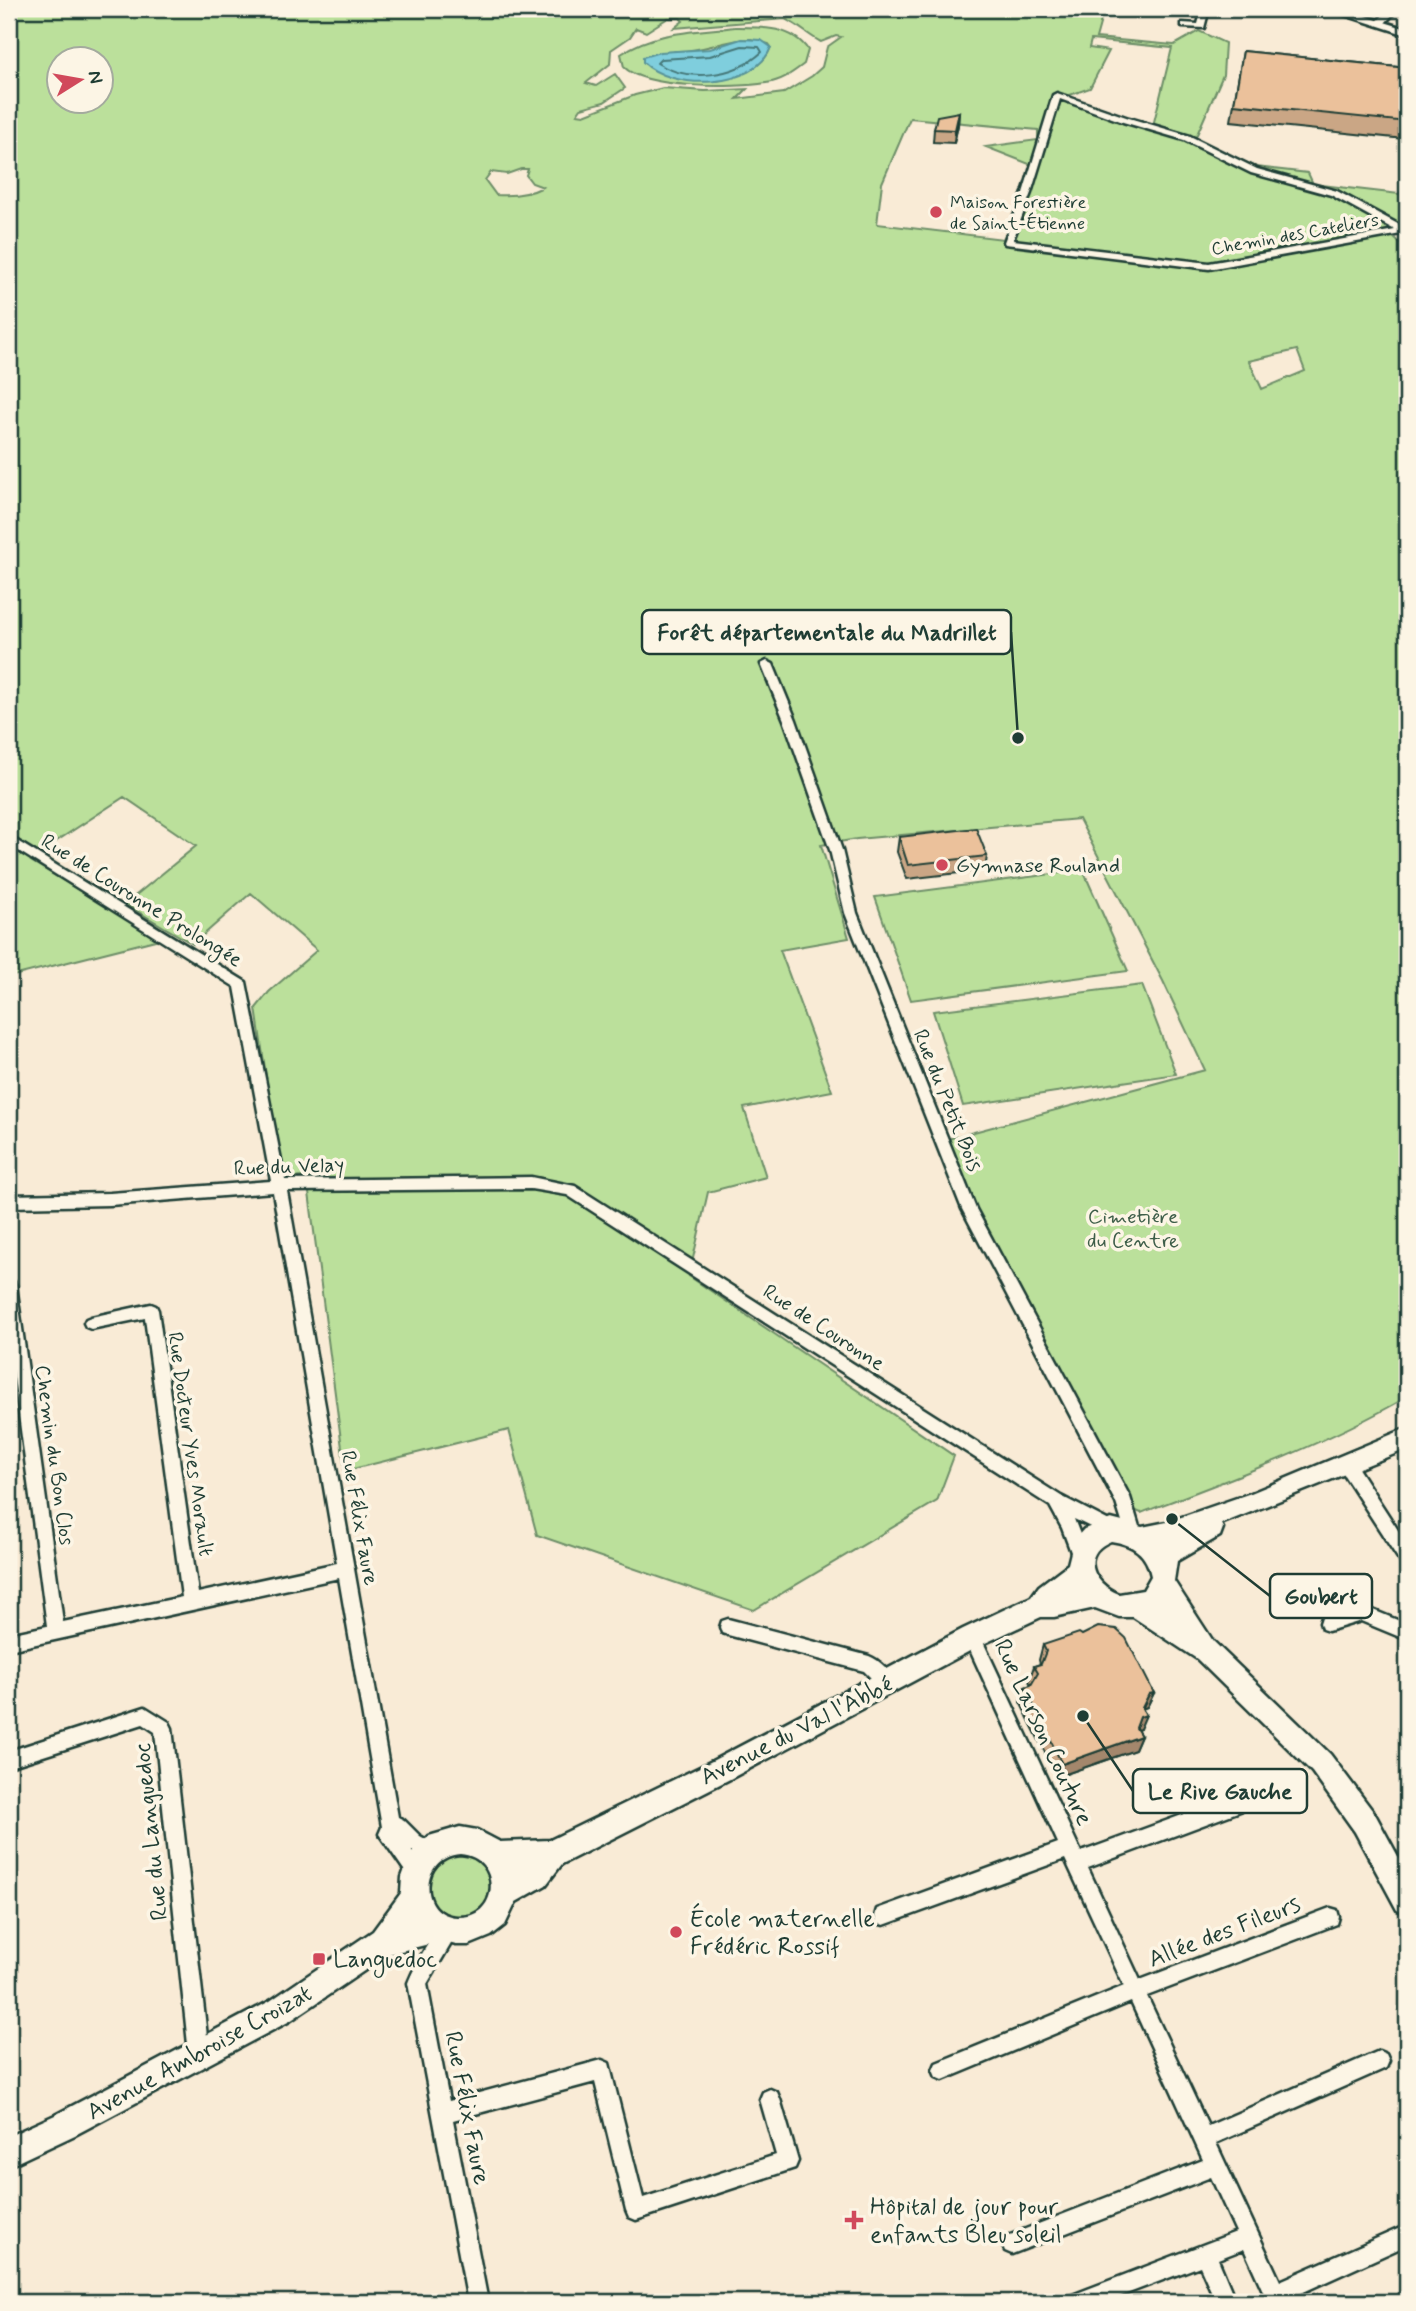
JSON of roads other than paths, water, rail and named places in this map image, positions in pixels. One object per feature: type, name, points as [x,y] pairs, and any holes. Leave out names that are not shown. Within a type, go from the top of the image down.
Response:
[{"type":"main road","points":[[1331,9],[1407,32]]},
{"type":"main road","points":[[1407,1438],[1257,1501],[1167,1533],[1102,1532],[1088,1541],[1080,1561],[1085,1583],[1097,1596],[1116,1604],[1137,1605],[1206,1651],[1321,1763],[1365,1823],[1407,1900]]},
{"type":"main road","points":[[1137,1605],[1155,1595],[1167,1554],[1176,1546],[1257,1501]]},
{"type":"main road","points":[[1129,1534],[1152,1546],[1162,1575],[1206,1651]]},
{"type":"main road","name":"Avenue du Val l'Abbé","points":[[1040,1605],[1044,1595],[1073,1578],[1080,1561]]},
{"type":"main road","name":"Avenue du Val l'Abbé","points":[[497,1856],[552,1854],[888,1683],[972,1637],[1040,1605],[1050,1608],[1084,1596],[1097,1596]]},
{"type":"main road","points":[[466,1840],[486,1847],[497,1856],[504,1874],[504,1894],[496,1911],[482,1924],[465,1931],[444,1930],[423,1916],[421,1875],[452,1841],[466,1840]]},
{"type":"main road","name":"Avenue du Val l'Abbé","points":[[504,1894],[536,1875],[552,1854]]},
{"type":"main road","name":"Avenue Ambroise Croizat","points":[[383,1941],[421,1875]]},
{"type":"main road","name":"Avenue Ambroise Croizat","points":[[9,2151],[65,2125],[280,2011],[383,1941],[412,1932],[444,1930]]},
{"type":"street","points":[[1185,25],[1201,26],[1205,9]]},
{"type":"street","points":[[1380,23],[1394,9]]},
{"type":"street","name":"Chemin des Cateliers","points":[[1057,95],[1187,138],[1254,171],[1334,193],[1406,232],[1209,266],[1008,242],[1027,193],[1057,95]]},
{"type":"street","name":"Rue du Petit Bois","points":[[767,664],[836,850],[851,913],[969,1209],[1124,1502],[1129,1534]]},
{"type":"street","name":"Rue de Couronne Prolongée","points":[[9,839],[241,985],[244,1000]]},
{"type":"street","name":"Rue Félix Faure","points":[[244,1000],[285,1218],[391,1827],[388,1834],[421,1875]]},
{"type":"street","name":"Rue du Velay","points":[[9,1201],[110,1199],[279,1186],[531,1183],[570,1190]]},
{"type":"street","name":"Rue de Couronne","points":[[570,1190],[1055,1501],[1129,1534]]},
{"type":"street","name":"Chemin du Bon Clos","points":[[9,1285],[56,1631]]},
{"type":"street","name":"Rue Docteur Yves Morault","points":[[91,1323],[151,1310],[191,1603]]},
{"type":"street","points":[[1346,1464],[1407,1558]]},
{"type":"street","name":"Rue de Couronne","points":[[1055,1501],[1069,1525],[1080,1561]]},
{"type":"street","points":[[9,1642],[346,1569]]},
{"type":"street","points":[[1328,1623],[1361,1613],[1407,1632]]},
{"type":"street","points":[[728,1627],[869,1664],[888,1683]]},
{"type":"street","name":"Rue Larson Couture","points":[[972,1637],[1277,2298]]},
{"type":"street","name":"Rue du Languedoc","points":[[9,1759],[145,1715],[163,1728],[199,2054]]},
{"type":"street","points":[[1073,1856],[1253,1798]]},
{"type":"street","points":[[391,1827],[398,1826],[414,1842],[421,1875]]},
{"type":"street","name":"Rue Larson Couture","points":[[884,1916],[1073,1856]]},
{"type":"street","name":"Allée des Fileurs","points":[[1135,1991],[1330,1917]]},
{"type":"street","name":"Rue Félix Faure","points":[[444,1930],[417,1983],[478,2302]]},
{"type":"street","points":[[943,2070],[1135,1991]]},
{"type":"street","points":[[1203,2138],[1379,2061]]},
{"type":"street","points":[[442,2113],[602,2070],[636,2210],[788,2161],[770,2099]]},
{"type":"street","points":[[1012,2244],[1216,2165]]},
{"type":"street","points":[[1277,2298],[1407,2235]]},
{"type":"street","points":[[1079,2302],[1249,2237]]},
{"type":"street","points":[[1205,2254],[1226,2302]]},
{"type":"water","points":[[741,39],[761,40],[771,47],[762,61],[748,72],[731,78],[712,82],[673,78],[643,62],[643,57],[660,52],[710,49]]},
{"type":"place","name":"Maison Forestière de Saint-Étienne","points":[[936,212]]},
{"type":"place","name":"Forêt départementale du Madrillet","points":[[1018,738]]},
{"type":"place","name":"Gymnase Rouland","points":[[942,865]]},
{"type":"place","name":"Goubert","points":[[1172,1519]]},
{"type":"place","name":"Le Rive Gauche","points":[[1083,1716]]},
{"type":"place","name":"École maternelle Frédéric Rossif","points":[[676,1932]]},
{"type":"place","name":"Languedoc","points":[[319,1959]]},
{"type":"place","name":"Hôpital de jour pour enfants Bleu soleil","points":[[854,2220]]},
{"type":"park label","name":"Cimetière du Centre","points":[[1133,1228]]}]
